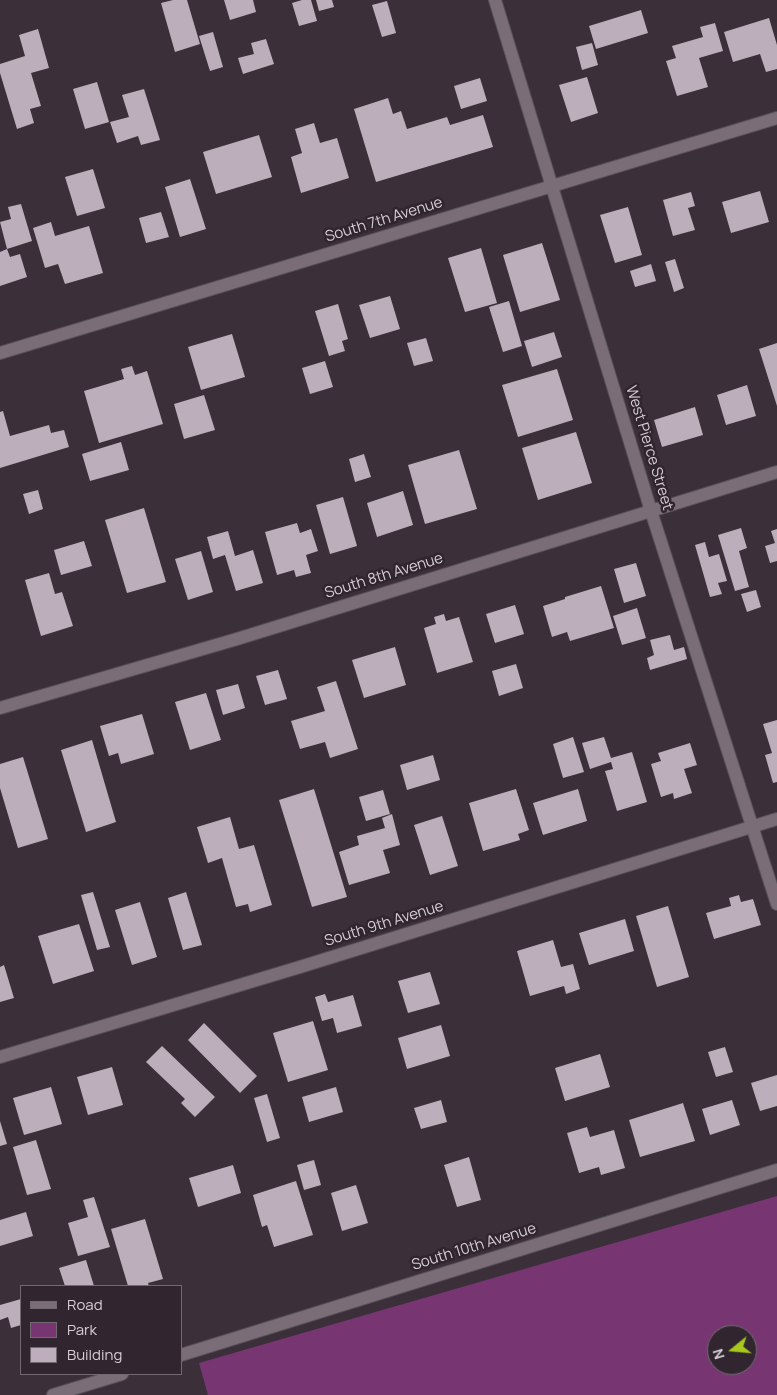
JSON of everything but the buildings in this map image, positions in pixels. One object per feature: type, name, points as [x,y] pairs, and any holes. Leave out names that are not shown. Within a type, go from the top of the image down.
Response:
[{"type":"street","name":"West Pierce Street","points":[[495,0],[651,511],[777,904]]},
{"type":"street","name":"South 7th Avenue","points":[[0,353],[777,118]]},
{"type":"street","name":"South 8th Avenue","points":[[0,708],[237,639],[777,472]]},
{"type":"street","name":"South 9th Avenue","points":[[0,1058],[300,968],[777,819]]},
{"type":"street","name":"South 10th Avenue","points":[[182,1355],[777,1170]]},
{"type":"street","points":[[53,1395],[119,1375]]},
{"type":"green space","points":[[777,1196],[777,1395],[208,1395],[199,1363]]}]
